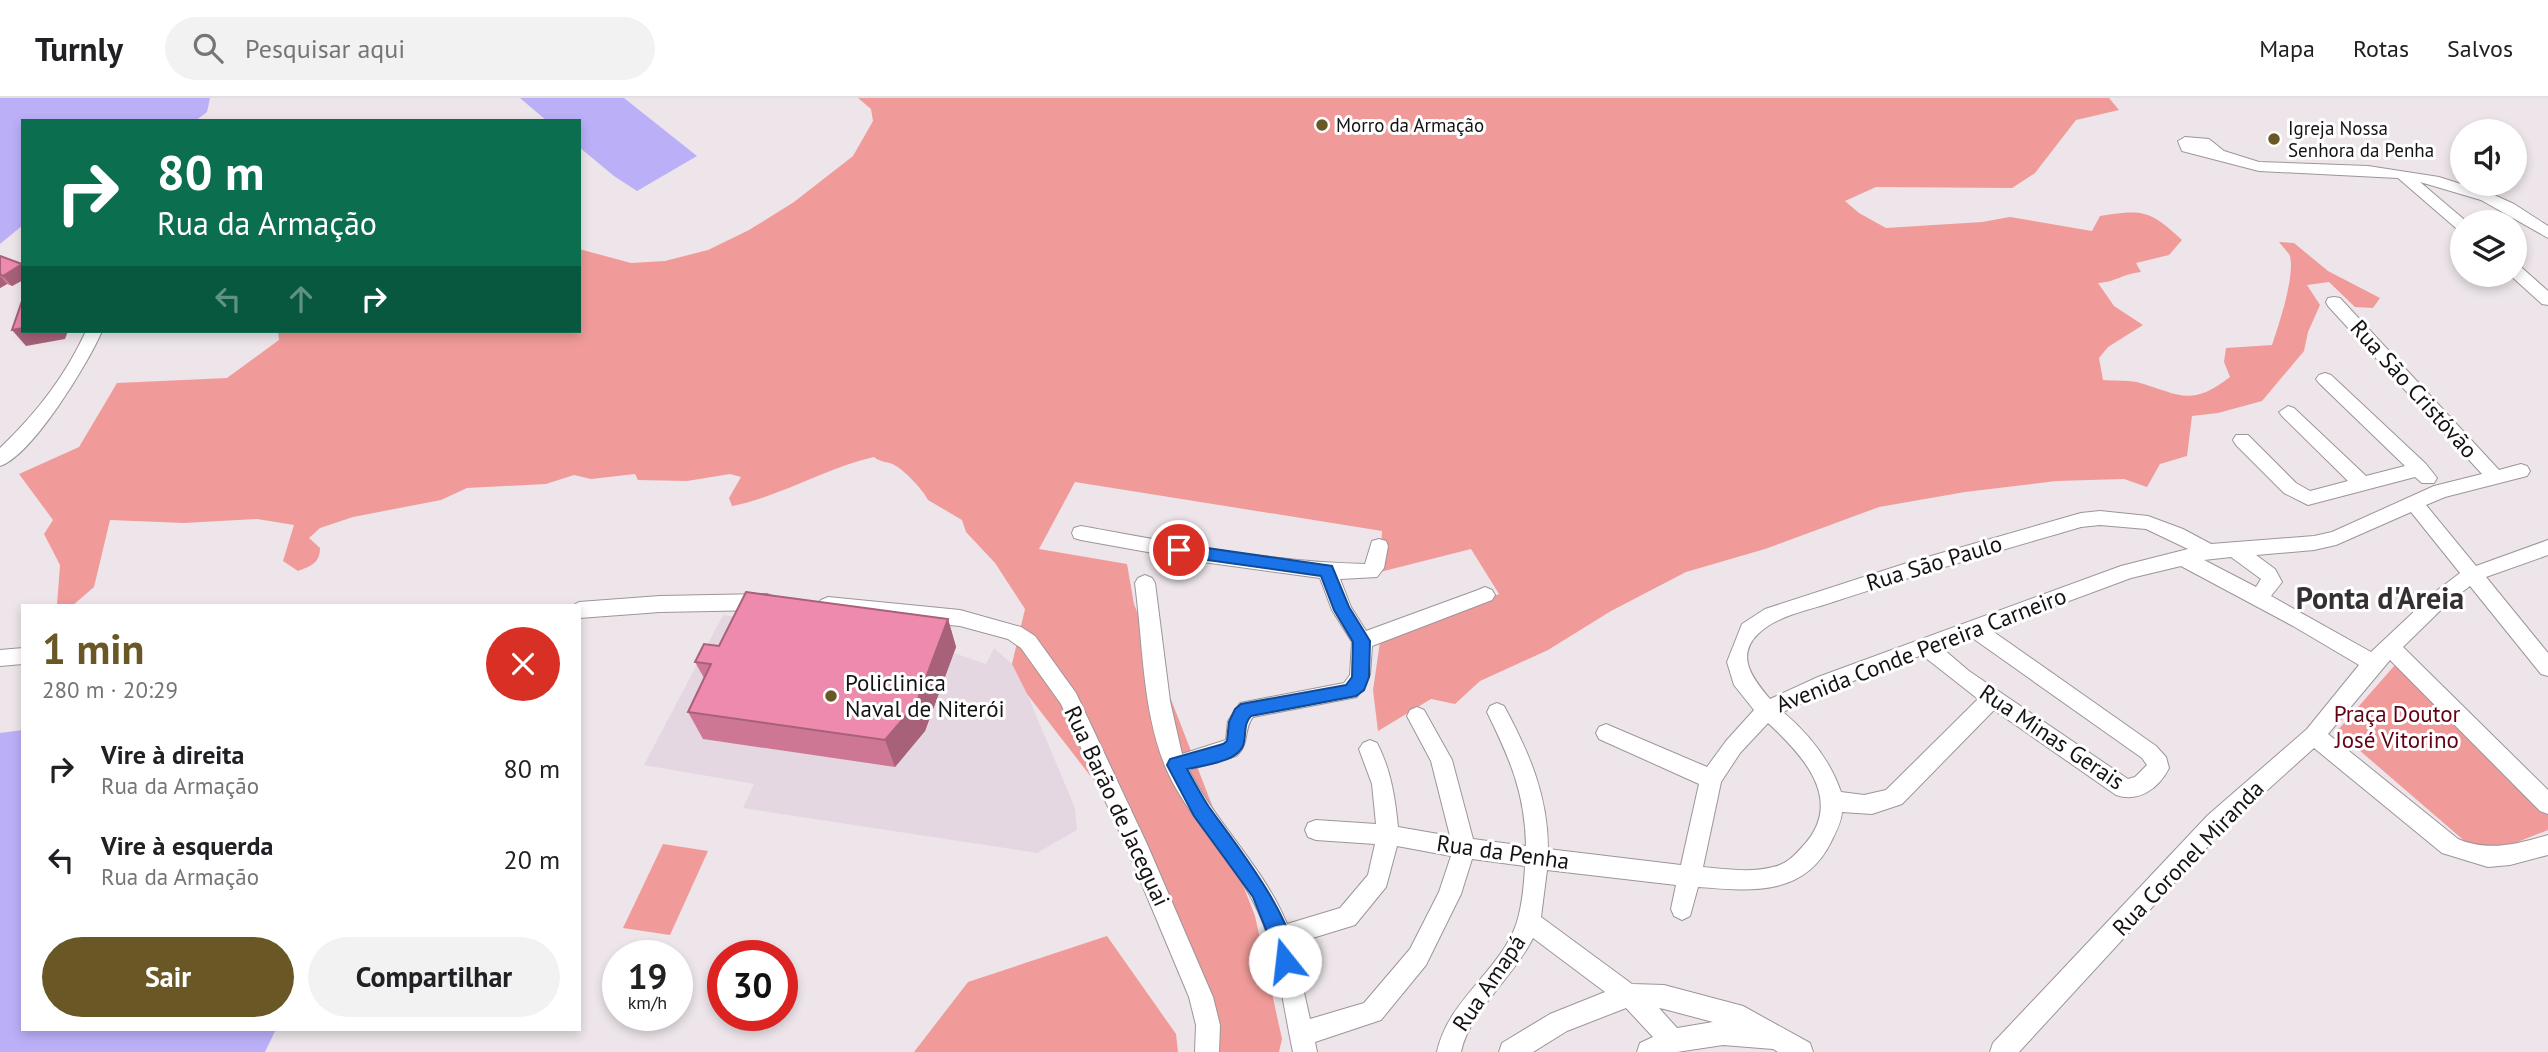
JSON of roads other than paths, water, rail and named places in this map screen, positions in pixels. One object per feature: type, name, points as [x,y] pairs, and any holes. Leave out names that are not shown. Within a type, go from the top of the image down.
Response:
[{"type":"street","points":[[2222,156],[2268,167],[2370,170],[2403,176],[2491,198],[2548,233]]},
{"type":"street","points":[[2403,176],[2450,216]]},
{"type":"street","points":[[2527,282],[2548,300]]},
{"type":"street","name":"Rua São Cristóvão","points":[[2334,302],[2494,476]]},
{"type":"street","points":[[0,460],[67,381],[87,350],[93,333]]},
{"type":"street","points":[[2325,379],[2440,491]]},
{"type":"street","points":[[2288,412],[2362,484]]},
{"type":"street","points":[[2242,440],[2301,495],[2315,498],[2420,469]]},
{"type":"street","name":"Avenida Conde Pereira Carneiro","points":[[1682,909],[1691,876],[1700,818],[1711,779],[1734,747],[1767,710],[1825,683],[2083,586],[2181,557],[2208,552],[2314,543],[2336,538],[2440,491],[2521,471]]},
{"type":"street","points":[[2413,502],[2548,668]]},
{"type":"street","name":"Rua São Paulo","points":[[1833,800],[1826,779],[1812,757],[1794,734],[1767,710],[1741,679],[1737,662],[1749,630],[1772,615],[1910,569],[2081,520],[2110,516],[2139,519],[2162,527],[2208,552]]},
{"type":"street","points":[[1081,533],[1203,555],[1327,571],[1370,572],[1374,569],[1379,546]]},
{"type":"street","name":"Rua Coronel Miranda","points":[[2002,1052],[2217,822],[2314,735],[2381,655],[2442,597],[2471,575],[2548,547]]},
{"type":"street","points":[[2235,550],[2267,574],[2272,582],[2258,598]]},
{"type":"street","points":[[2181,557],[2258,598],[2381,655],[2548,804]]},
{"type":"street","points":[[1176,765],[1229,750],[1235,745],[1241,714],[1247,709],[1350,691],[1358,685],[1362,641],[1342,610],[1327,571]]},
{"type":"street","points":[[1145,583],[1166,731],[1176,765],[1201,810],[1260,891],[1279,937],[1303,1043],[1372,1012],[1418,957],[1450,894],[1464,848],[1441,760],[1417,716]]},
{"type":"street","points":[[1362,641],[1485,595]]},
{"type":"street","points":[[581,610],[660,604],[783,601]]},
{"type":"street","name":"Rua Barão de Jaceguai","points":[[809,603],[960,618],[1014,633],[1028,642],[1069,699],[1136,844],[1200,997],[1208,1025],[1207,1052]]},
{"type":"street","name":"Rua Minas Gerais","points":[[1926,647],[1962,677],[2124,788],[2138,788],[2158,768],[2158,763],[2150,752],[1973,628]]},
{"type":"street","points":[[0,658],[21,656]]},
{"type":"street","points":[[1833,800],[1869,806],[1882,804],[1894,797],[1992,698]]},
{"type":"street","name":"Rua Amapá","points":[[1449,1052],[1450,1041],[1458,1025],[1504,966],[1528,921],[1536,856],[1530,786],[1497,712]]},
{"type":"street","points":[[1606,733],[1711,779]]},
{"type":"street","points":[[2314,735],[2450,846],[2474,857],[2498,857],[2548,845]]},
{"type":"street","points":[[1279,937],[1347,917],[1378,880],[1388,835],[1383,783],[1370,749]]},
{"type":"street","name":"Rua da Penha","points":[[1316,830],[1388,835],[1631,871],[1739,880],[1772,878],[1797,868],[1818,845],[1830,821],[1833,800]]},
{"type":"street","points":[[1528,921],[1629,995],[1671,1040]]},
{"type":"street","points":[[1511,1052],[1559,1022],[1629,995],[1664,997],[1717,1010],[1753,1022],[1791,1046]]},
{"type":"street","points":[[1649,1052],[1671,1040],[1730,1032],[1791,1046]]},
{"type":"place","name":"Morro da Armação","points":[[1322,125]]},
{"type":"place","name":"Igreja Nossa Senhora da Penha","points":[[2274,139]]},
{"type":"place","name":"Policlinica Naval de Niterói","points":[[831,696]]},
{"type":"district","name":"Ponta d'Areia","points":[[2380,599]]},
{"type":"park label","name":"Praça Doutor José Vitorino","points":[[2397,727]]}]
